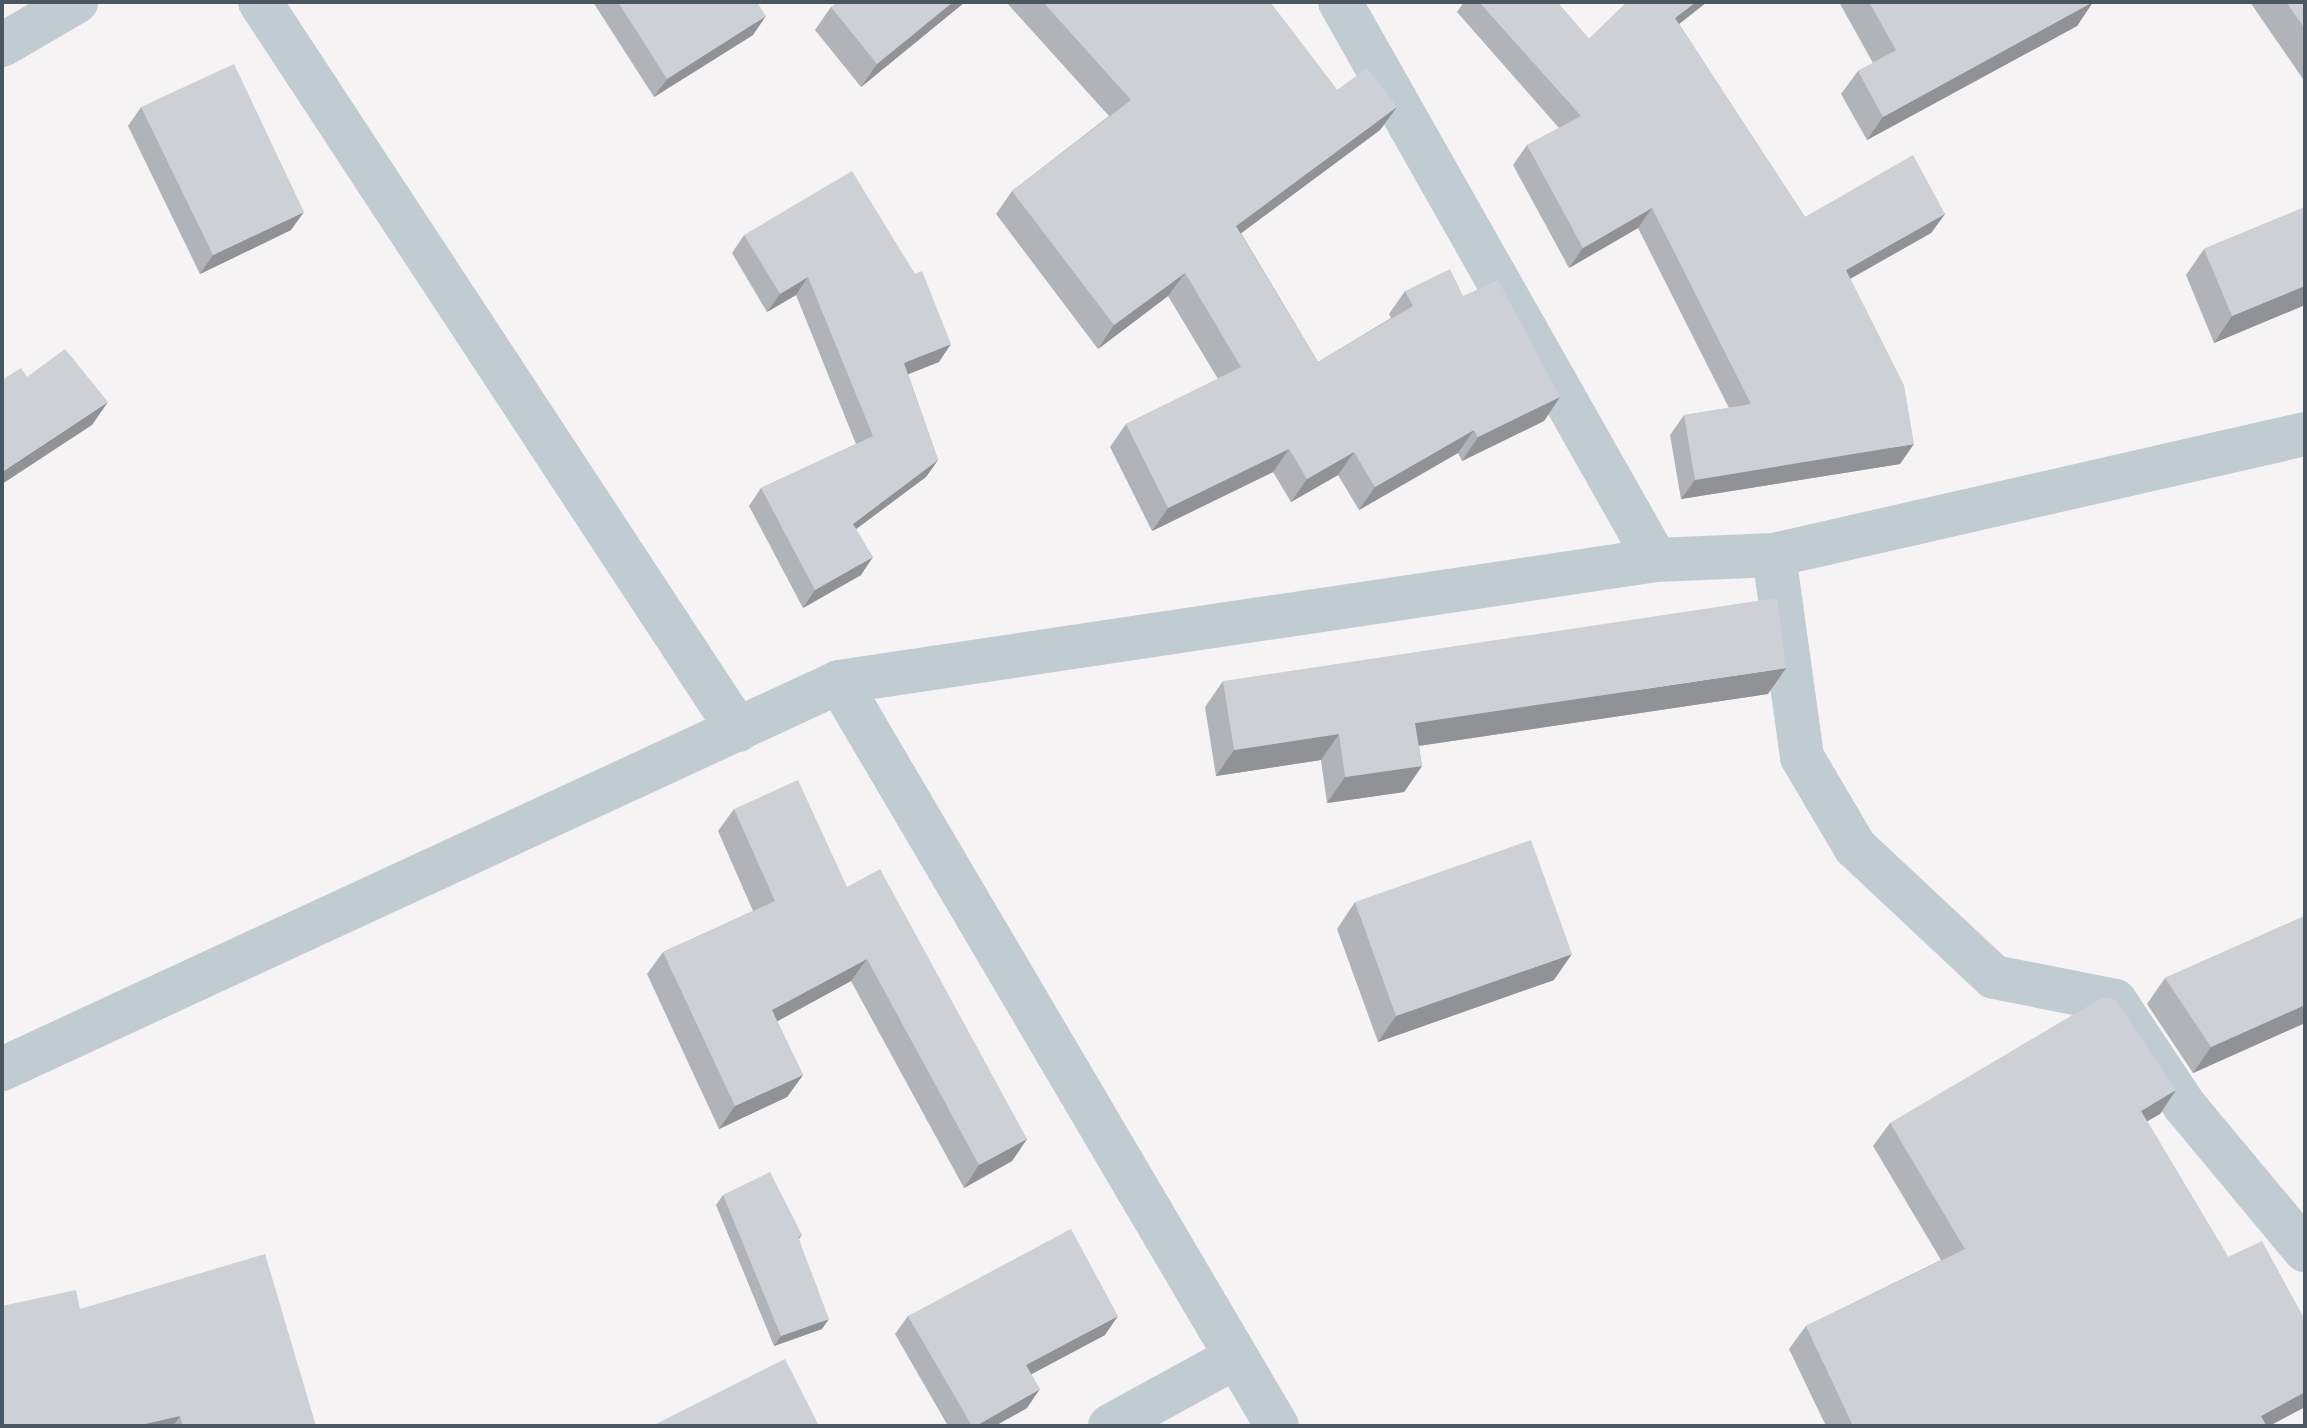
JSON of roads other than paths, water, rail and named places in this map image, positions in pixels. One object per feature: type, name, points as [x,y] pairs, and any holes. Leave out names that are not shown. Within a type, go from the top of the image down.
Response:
[{"type":"street","points":[[2,45],[76,2]]},
{"type":"street","points":[[260,2],[738,730]]},
{"type":"street","points":[[1340,2],[1656,560]]},
{"type":"street","points":[[2,1069],[839,682],[1656,560],[1774,555],[2305,434]]},
{"type":"street","points":[[1774,555],[1802,757],[1855,847],[1994,977],[2115,1001],[2184,1105],[2305,1250]]},
{"type":"street","points":[[839,682],[1234,1358],[1277,1426]]},
{"type":"street","points":[[1110,1426],[1234,1358]]}]
